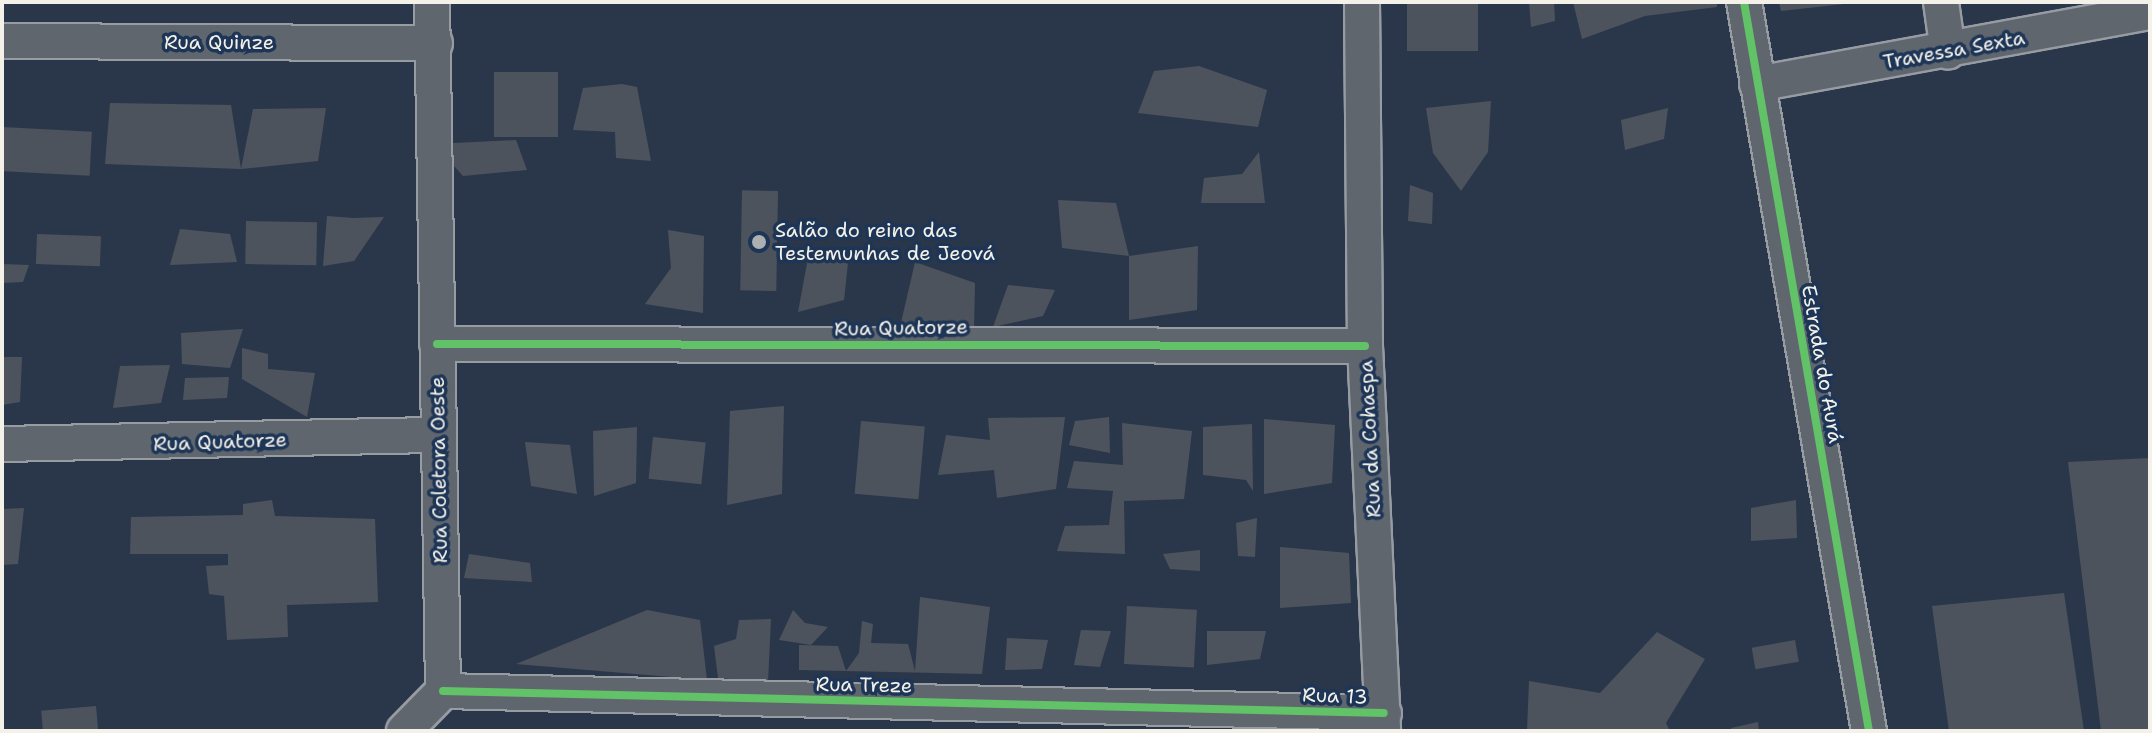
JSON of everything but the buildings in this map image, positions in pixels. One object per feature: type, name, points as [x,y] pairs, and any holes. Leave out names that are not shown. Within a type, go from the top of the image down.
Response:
[{"type":"street","name":"Rua Coletora Oeste","points":[[432,2],[443,691]]},
{"type":"street","name":"Rua da Cohaspa","points":[[1362,2],[1365,346],[1384,722]]},
{"type":"street","name":"Estrada do Aurá","points":[[1744,2],[1869,731]]},
{"type":"street","points":[[1941,2],[1948,52]]},
{"type":"street","name":"Travessa Sexta","points":[[1757,84],[1948,52],[2150,12]]},
{"type":"street","name":"Rua Quinze","points":[[2,41],[435,43]]},
{"type":"street","name":"Rua Quatorze","points":[[437,344],[1365,346]]},
{"type":"street","name":"Rua Quatorze","points":[[2,444],[439,435]]},
{"type":"street","points":[[404,731],[443,691]]},
{"type":"street","name":"Rua Treze","points":[[443,691],[1285,710]]},
{"type":"street","name":"Rua 13","points":[[1285,710],[1384,722]]},
{"type":"cycle path","points":[[1744,2],[1869,731]]},
{"type":"cycle path","points":[[437,344],[1365,346]]},
{"type":"cycle path","points":[[443,691],[1384,713]]},
{"type":"place","name":"Salão do reino das Testemunhas de Jeová","points":[[759,242]]}]
